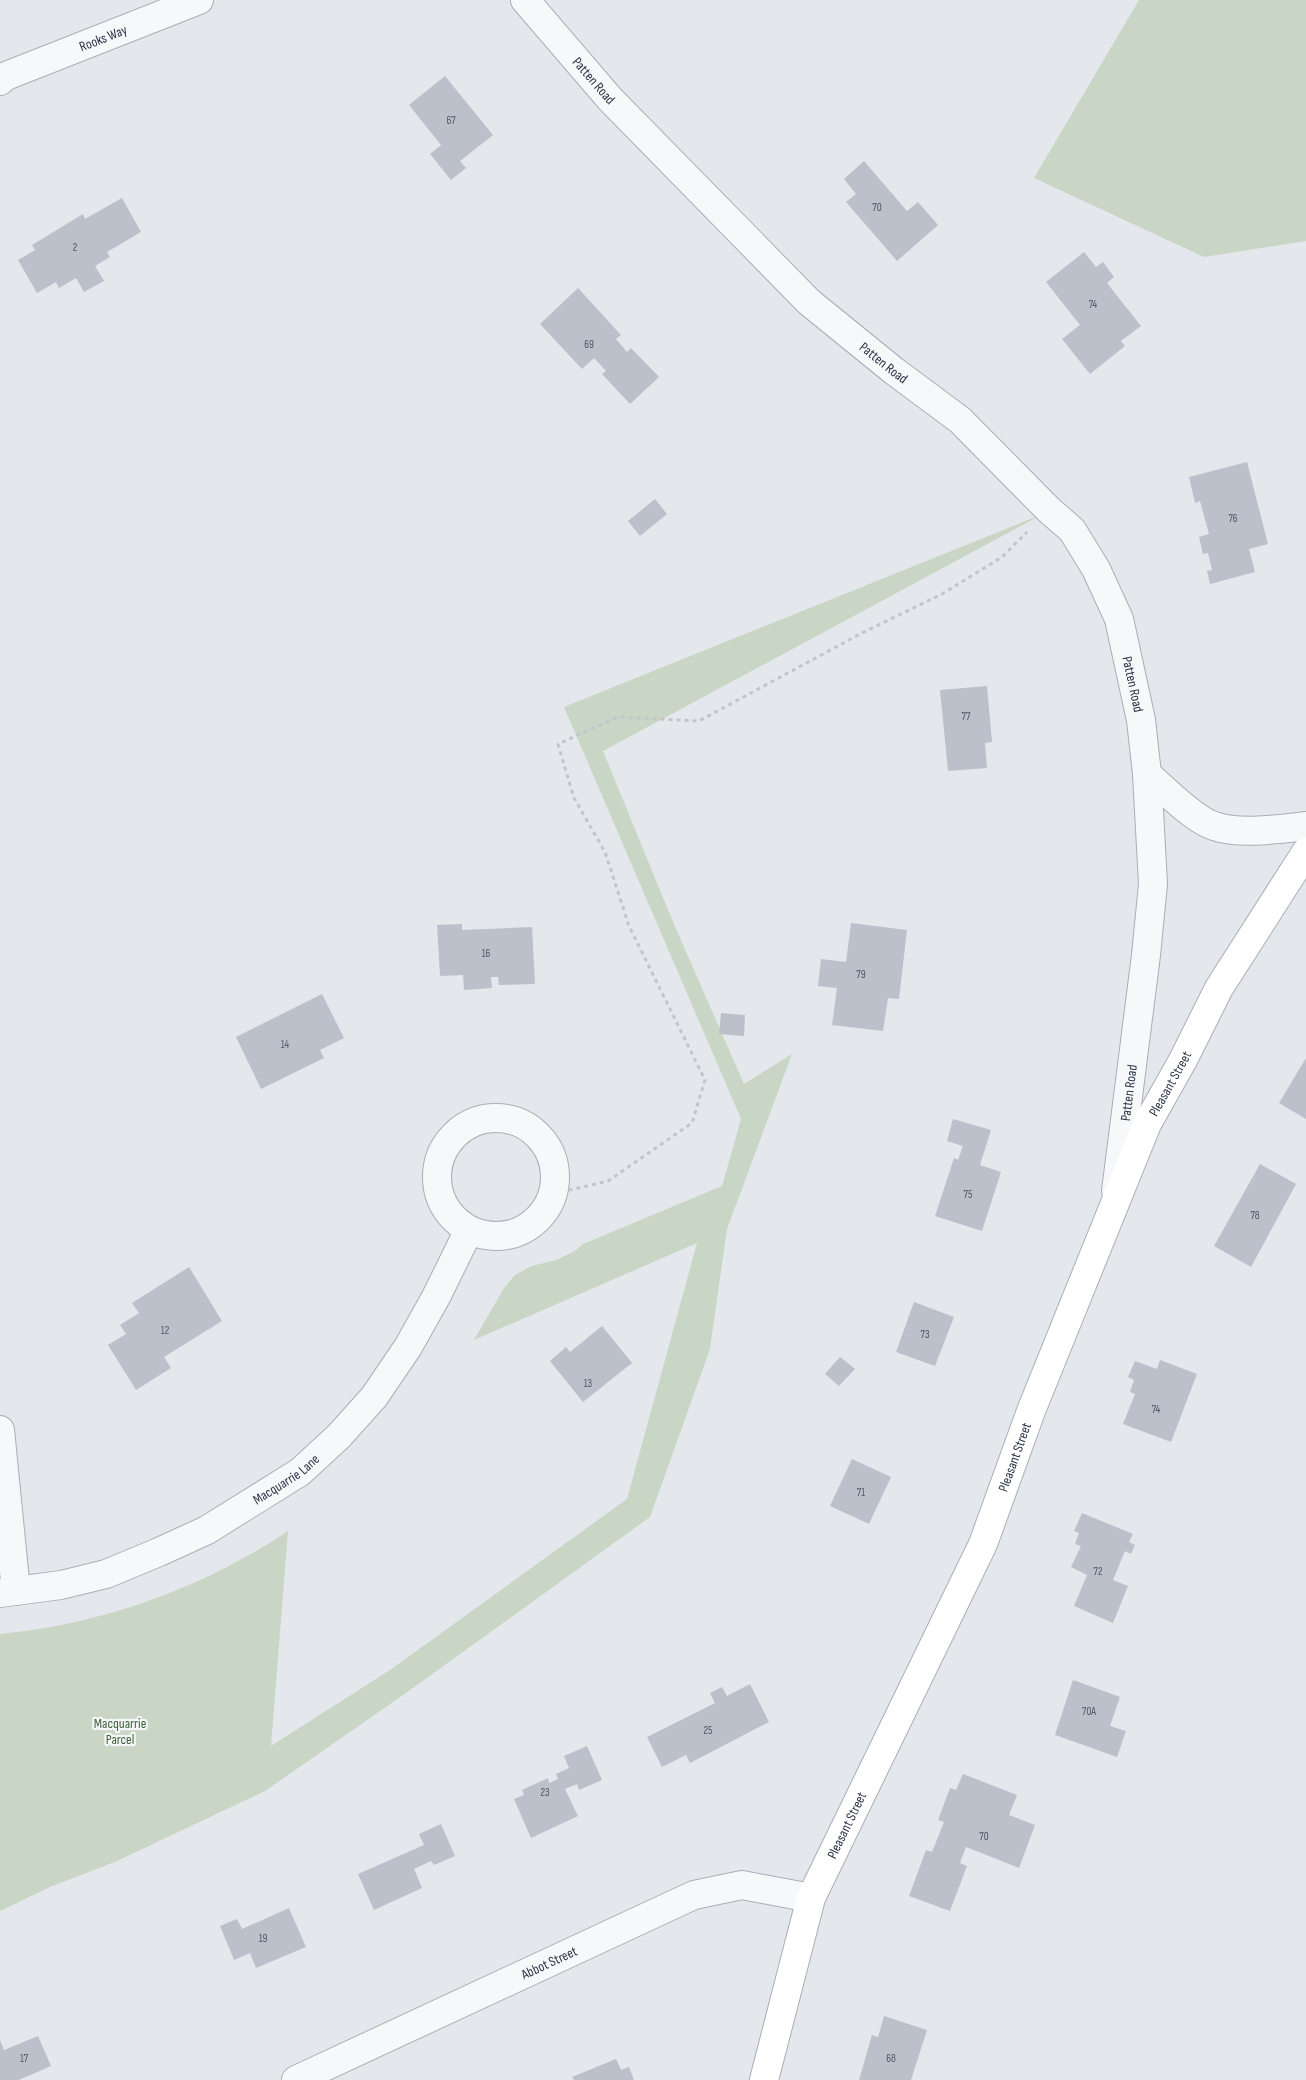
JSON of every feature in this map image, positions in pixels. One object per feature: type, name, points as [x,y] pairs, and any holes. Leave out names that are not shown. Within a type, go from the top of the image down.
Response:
[{"type":"main road","name":"Pleasant Street","points":[[764,2080],[811,1898],[983,1544],[1035,1401],[1146,1124],[1183,1060],[1219,988],[1306,852]]},
{"type":"street","name":"Rooks Way","points":[[2,77],[199,0]]},
{"type":"street","name":"Patten Road","points":[[525,0],[610,100],[809,302],[894,371],[960,420],[1049,510],[1072,530],[1096,569],[1119,618],[1141,720],[1147,774],[1153,884],[1115,1202]]},
{"type":"street","points":[[1147,774],[1182,805],[1213,826],[1237,829],[1306,826]]},
{"type":"street","points":[[487,1118],[506,1118],[523,1124],[540,1136],[551,1154],[556,1174],[553,1194],[544,1213],[529,1227],[510,1235],[489,1236],[469,1230],[454,1219],[443,1204],[438,1186],[437,1167],[443,1150],[454,1135],[469,1123],[487,1118]]},
{"type":"street","name":"Macquarrie Lane","points":[[8,1592],[61,1585],[106,1574],[207,1530],[300,1472],[339,1436],[374,1396],[413,1339],[469,1230]]},
{"type":"street","points":[[0,1430],[8,1592]]},
{"type":"street","name":"Abbot Street","points":[[296,2080],[694,1895],[742,1885],[811,1898]]},
{"type":"path","points":[[553,1194],[608,1181],[692,1123],[705,1080],[629,926],[605,852],[574,798],[558,744],[618,717],[699,721],[860,634],[942,594],[1002,558],[1049,510]]},
{"type":"green space","points":[[1139,0],[1306,0],[1306,241],[1204,257],[1034,178]]},
{"type":"green space","name":"Macquarrie Parcel","points":[[1045,513],[603,751],[673,922],[744,1084],[792,1054],[727,1229],[710,1349],[650,1517],[406,1693],[265,1791],[117,1861],[50,1887],[0,1911],[0,1634],[77,1622],[151,1600],[222,1570],[288,1531],[271,1746],[390,1670],[627,1499],[697,1243],[474,1340],[504,1288],[515,1275],[532,1266],[556,1260],[575,1251],[583,1244],[722,1186],[741,1119],[564,707]]},
{"type":"building","points":[[445,76],[493,135],[460,161],[466,168],[451,180],[430,154],[441,145],[409,105]]},
{"type":"building","points":[[864,161],[907,211],[918,202],[938,225],[897,261],[846,202],[856,194],[844,179]]},
{"type":"building","points":[[122,198],[141,232],[107,252],[110,257],[95,266],[104,281],[84,292],[76,278],[59,288],[56,282],[37,293],[18,260],[35,250],[32,245],[83,214],[85,219]]},
{"type":"building","points":[[1084,252],[1096,267],[1103,262],[1114,277],[1107,283],[1141,326],[1121,341],[1125,346],[1090,374],[1062,339],[1080,325],[1046,282]]},
{"type":"building","points":[[578,288],[621,335],[616,339],[627,352],[631,348],[659,377],[630,404],[602,374],[606,371],[594,358],[582,369],[540,324]]},
{"type":"building","points":[[1247,462],[1268,544],[1249,549],[1255,572],[1210,584],[1207,571],[1212,570],[1208,553],[1203,554],[1199,537],[1209,534],[1200,501],[1195,503],[1189,477]]},
{"type":"building","points":[[655,499],[667,514],[640,536],[628,521]]},
{"type":"building","points":[[987,686],[992,742],[985,743],[987,768],[948,771],[940,690]]},
{"type":"building","points":[[851,923],[907,930],[899,999],[888,998],[883,1031],[832,1025],[837,988],[818,986],[821,959],[846,962]]},
{"type":"building","points":[[462,924],[462,930],[532,927],[535,984],[499,985],[498,977],[491,977],[492,988],[464,990],[463,975],[440,976],[437,925]]},
{"type":"building","points":[[322,994],[344,1038],[320,1050],[324,1058],[261,1089],[236,1037]]},
{"type":"building","points":[[721,1013],[745,1015],[744,1036],[719,1034]]},
{"type":"building","points":[[1306,1058],[1306,1119],[1279,1103]]},
{"type":"building","points":[[953,1119],[991,1130],[980,1165],[1001,1172],[982,1231],[935,1216],[954,1158],[958,1160],[963,1146],[947,1141]]},
{"type":"building","points":[[1260,1164],[1296,1184],[1251,1267],[1214,1246]]},
{"type":"building","points":[[189,1267],[222,1321],[164,1357],[171,1368],[136,1390],[108,1345],[126,1334],[120,1325],[139,1313],[132,1303]]},
{"type":"building","points":[[914,1302],[954,1317],[935,1366],[896,1352]]},
{"type":"building","points":[[602,1326],[632,1363],[583,1402],[550,1361],[566,1347],[570,1352]]},
{"type":"building","points":[[840,1357],[855,1369],[839,1386],[825,1374]]},
{"type":"building","points":[[1160,1360],[1197,1374],[1171,1442],[1123,1424],[1135,1394],[1130,1392],[1134,1380],[1128,1377],[1135,1361],[1157,1369]]},
{"type":"building","points":[[852,1459],[891,1477],[869,1524],[830,1506]]},
{"type":"building","points":[[1082,1513],[1133,1534],[1129,1542],[1135,1545],[1131,1554],[1125,1551],[1113,1580],[1128,1586],[1113,1623],[1074,1606],[1087,1575],[1071,1567],[1081,1546],[1075,1544],[1079,1533],[1074,1531]]},
{"type":"building","points":[[1073,1680],[1120,1697],[1110,1726],[1126,1731],[1117,1757],[1055,1735]]},
{"type":"building","points":[[750,1684],[769,1722],[690,1763],[686,1755],[662,1767],[647,1737],[715,1703],[710,1693],[722,1687],[727,1696]]},
{"type":"building","points":[[587,1746],[602,1780],[579,1790],[577,1784],[565,1789],[578,1816],[531,1838],[514,1799],[524,1795],[522,1790],[548,1778],[549,1783],[558,1779],[556,1774],[569,1768],[564,1756]]},
{"type":"building","points":[[963,1774],[1017,1795],[1009,1815],[1035,1825],[1019,1868],[966,1847],[960,1863],[967,1866],[950,1911],[909,1896],[926,1850],[932,1852],[944,1822],[938,1820],[950,1788],[956,1790]]},
{"type":"building","points":[[441,1824],[455,1856],[434,1865],[431,1861],[414,1869],[422,1888],[374,1910],[358,1874],[424,1845],[419,1834]]},
{"type":"building","points":[[289,1908],[306,1947],[256,1968],[250,1953],[234,1960],[220,1926],[237,1919],[242,1929]]},
{"type":"building","points":[[884,2016],[927,2030],[911,2080],[859,2080],[872,2035],[878,2037]]},
{"type":"building","points":[[38,2036],[51,2066],[19,2080],[0,2080],[0,2040],[4,2050]]},
{"type":"building","points":[[616,2059],[621,2070],[629,2067],[634,2080],[574,2080],[572,2077]]}]
